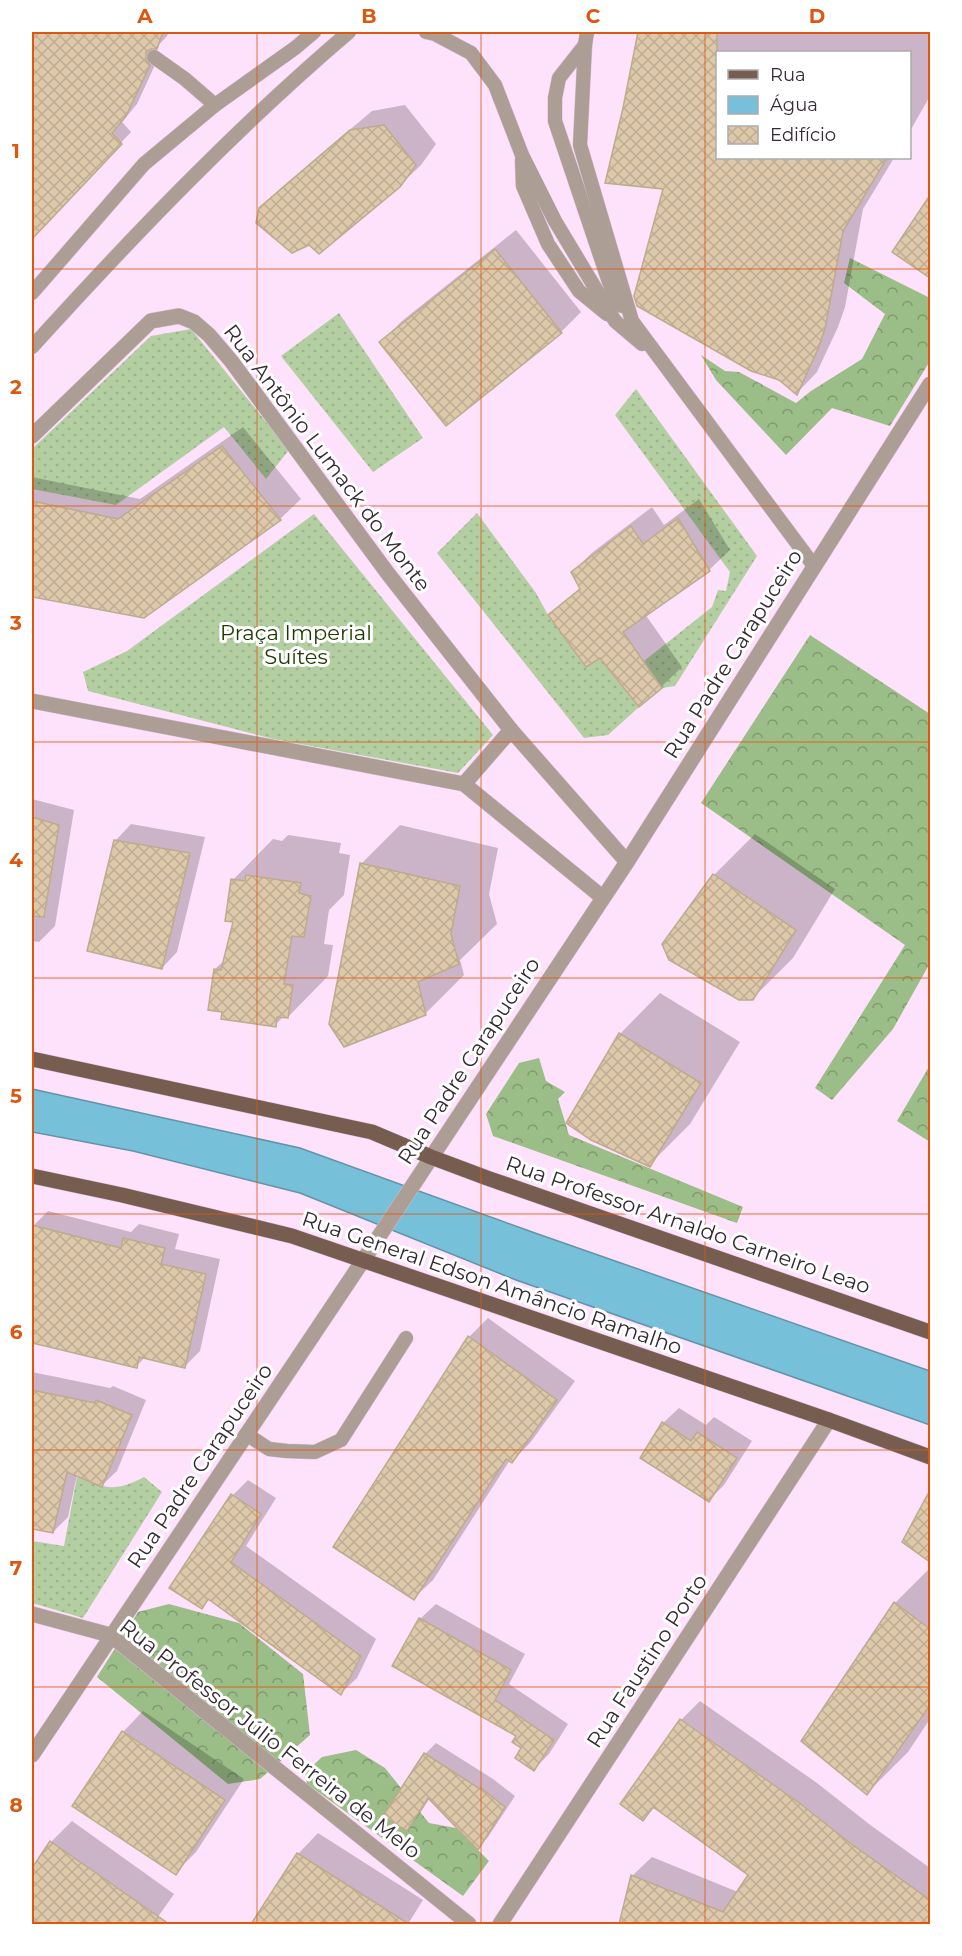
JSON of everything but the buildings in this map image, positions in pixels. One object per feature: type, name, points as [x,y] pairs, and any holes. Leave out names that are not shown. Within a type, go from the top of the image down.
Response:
[{"type":"main road","name":"Rua Professor Arnaldo Carneiro Leao","points":[[32,1059],[372,1132],[431,1157],[930,1332]]},
{"type":"main road","name":"Rua General Edson Amâncio Ramalho","points":[[32,1176],[122,1195],[366,1256],[930,1457]]},
{"type":"street","name":"Rua Antônio Lumack do Monte","points":[[32,436],[151,321],[179,316],[194,322],[209,335],[232,362],[389,575],[511,730],[627,862]]},
{"type":"street","name":"Rua Padre Carapuceiro","points":[[32,1755],[627,862],[930,384]]},
{"type":"street","points":[[32,701],[352,765],[464,784],[602,897]]},
{"type":"street","points":[[464,784],[511,730]]},
{"type":"street","name":"Rua Faustino Porto","points":[[500,1924],[829,1420]]},
{"type":"street","name":"Rua Professor Júlio Ferreira de Melo","points":[[32,1614],[110,1635],[469,1924]]},
{"type":"lane","points":[[32,293],[144,164],[215,105],[314,32]]},
{"type":"lane","points":[[32,347],[121,250],[235,137],[349,32]]},
{"type":"lane","points":[[426,32],[435,34],[471,53],[495,86],[522,155],[523,186],[548,244],[579,291],[662,360]]},
{"type":"lane","points":[[586,38],[580,145],[632,321]]},
{"type":"lane","points":[[586,38],[559,78],[555,98],[555,121],[612,291],[814,566]]},
{"type":"lane","points":[[154,57],[185,79],[215,105]]},
{"type":"lane","points":[[246,1434],[269,1449],[287,1451],[315,1452],[341,1440],[406,1338]]},
{"type":"green space","points":[[850,258],[930,298],[930,361],[890,426],[832,408],[786,455],[716,380],[701,355],[725,371],[739,372],[796,403],[862,359],[885,314],[844,283]]},
{"type":"green space","points":[[339,313],[423,438],[373,472],[281,356]]},
{"type":"green space","points":[[191,329],[289,450],[266,479],[224,427],[116,505],[32,489],[32,449],[151,336]]},
{"type":"green space","points":[[636,389],[757,556],[675,686],[662,688],[644,661],[712,607],[718,590],[726,591],[730,572],[615,415]]},
{"type":"green space","points":[[477,513],[536,593],[548,615],[600,658],[639,707],[608,735],[584,738],[437,553]]},
{"type":"green space","name":"Praça Imperial Suítes","points":[[314,514],[493,735],[458,773],[273,739],[88,691],[83,672],[127,651]]},
{"type":"green space","points":[[810,635],[930,714],[930,963],[893,1029],[832,1100],[815,1088],[905,945],[701,803]]},
{"type":"green space","points":[[539,1058],[546,1081],[565,1092],[558,1099],[569,1135],[743,1207],[737,1223],[493,1136],[486,1114],[519,1063]]},
{"type":"green space","points":[[930,1065],[930,1142],[897,1121]]},
{"type":"green space","points":[[77,1477],[104,1486],[118,1487],[144,1477],[162,1492],[83,1618],[32,1603],[32,1541],[64,1546]]},
{"type":"green space","points":[[169,1604],[239,1623],[303,1674],[310,1735],[260,1779],[228,1784],[97,1677],[138,1612]]},
{"type":"green space","points":[[356,1750],[385,1768],[429,1823],[456,1828],[489,1861],[463,1896],[307,1784],[305,1773],[322,1757]]},
{"type":"water","points":[[32,1089],[300,1148],[930,1371],[930,1425],[516,1280],[300,1193],[133,1151],[32,1132]]}]
